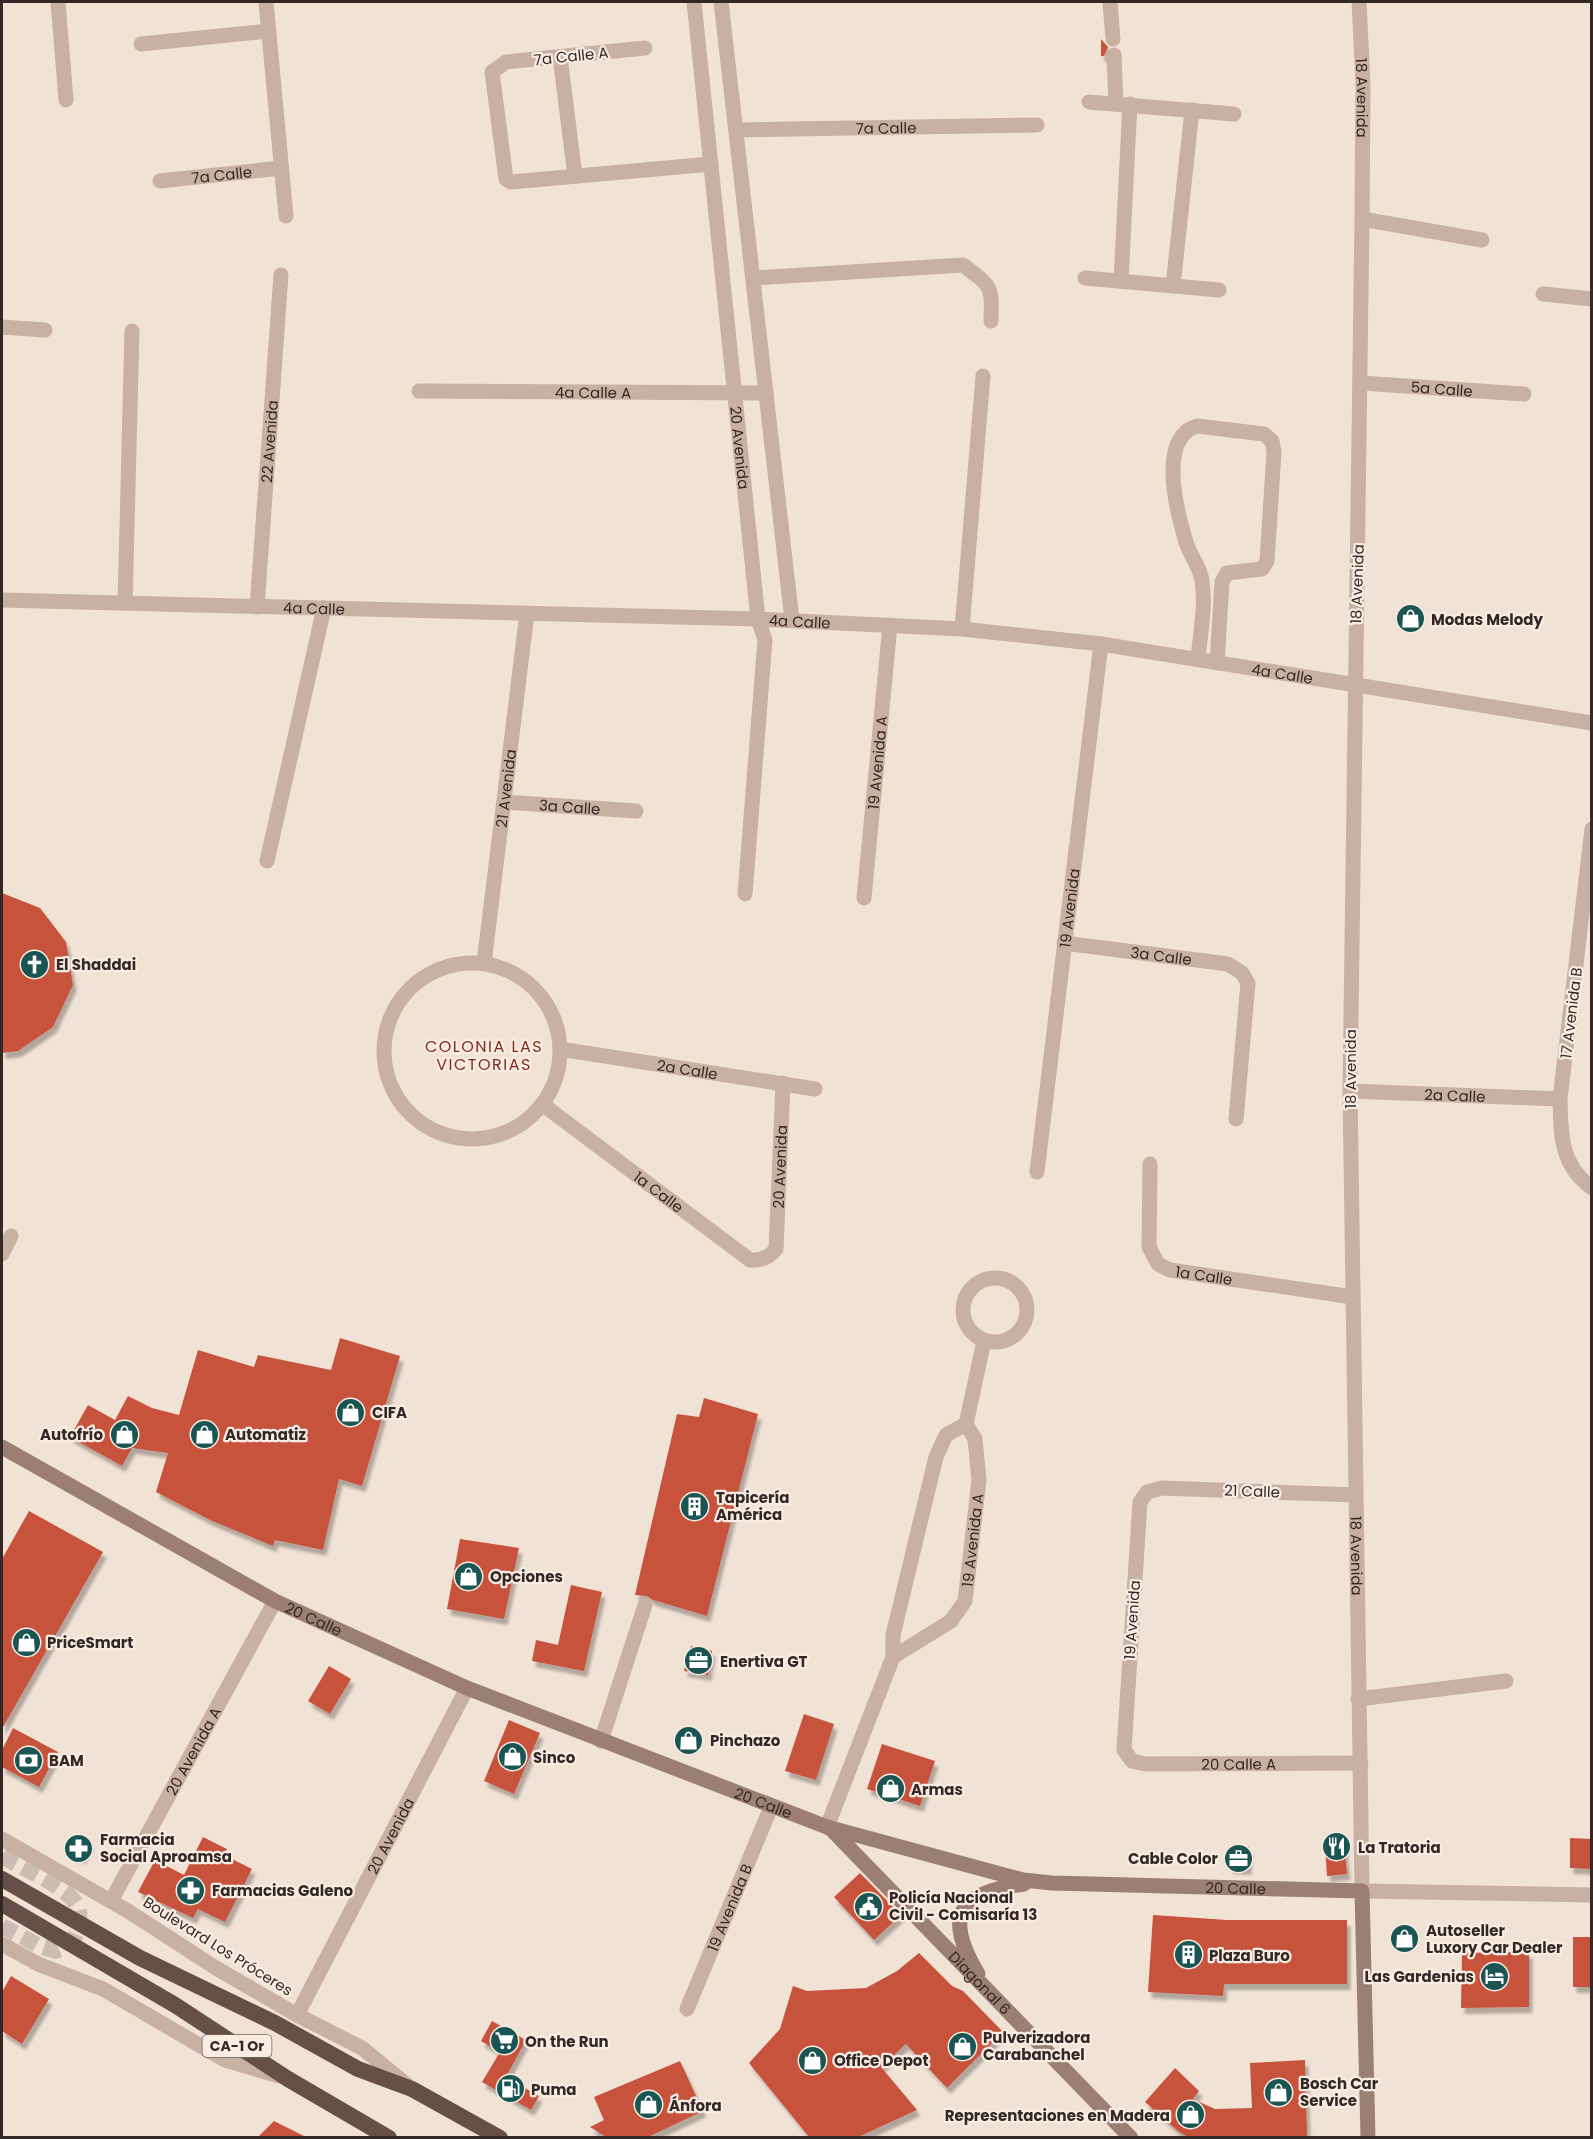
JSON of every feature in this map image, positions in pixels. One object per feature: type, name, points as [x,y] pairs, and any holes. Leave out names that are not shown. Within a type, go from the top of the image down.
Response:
[{"type":"highway","name":"Boulevard Los Próceres","points":[[2,1879],[140,1958],[275,2023],[357,2069],[412,2089],[500,2138]]},
{"type":"highway","name":"CA-1 Or","points":[[2,1904],[175,2005],[288,2079],[389,2138]]},
{"type":"main road","name":"20 Calle","points":[[2,1447],[275,1601],[467,1688],[771,1808],[829,1828],[992,1873],[1039,1882],[1362,1891]]},
{"type":"main road","name":"Diagonal 6","points":[[829,1828],[1131,2138]]},
{"type":"main road","points":[[994,1999],[966,1953],[959,1931],[962,1912],[980,1894],[1002,1887],[1039,1882]]},
{"type":"main road","name":"18 Avenida","points":[[1362,1891],[1368,2138]]},
{"type":"street","points":[[58,2],[66,100]]},
{"type":"street","points":[[266,2],[286,216]]},
{"type":"street","name":"20 Avenida","points":[[694,2],[758,619],[765,640],[745,894]]},
{"type":"street","name":"20 Avenida","points":[[721,2],[792,620]]},
{"type":"street","points":[[1110,2],[1113,39]]},
{"type":"street","name":"18 Avenida","points":[[1359,2],[1363,121],[1361,383],[1359,551],[1353,685],[1350,1091],[1362,1891]]},
{"type":"street","points":[[141,44],[268,31]]},
{"type":"street","name":"7a Calle A","points":[[575,176],[511,182],[506,179],[492,72],[506,62],[645,48]]},
{"type":"street","points":[[1114,55],[1123,104],[1121,281]]},
{"type":"street","points":[[560,57],[575,176],[711,164]]},
{"type":"street","points":[[1089,102],[1234,114]]},
{"type":"street","points":[[1173,286],[1192,110]]},
{"type":"street","name":"7a Calle","points":[[736,130],[1037,125]]},
{"type":"street","name":"7a Calle","points":[[160,182],[281,168]]},
{"type":"street","points":[[1362,219],[1482,240]]},
{"type":"street","points":[[753,278],[963,265],[981,279],[991,291],[991,321]]},
{"type":"street","name":"22 Avenida","points":[[257,607],[281,275]]},
{"type":"street","points":[[1085,278],[1219,290]]},
{"type":"street","points":[[1543,294],[1592,299]]},
{"type":"street","points":[[2,327],[45,330]]},
{"type":"street","points":[[125,603],[132,331]]},
{"type":"street","points":[[962,629],[983,376]]},
{"type":"street","name":"5a Calle","points":[[1361,383],[1524,394]]},
{"type":"street","name":"4a Calle A","points":[[419,391],[766,393]]},
{"type":"street","points":[[1198,659],[1203,587],[1198,567],[1186,544],[1171,467],[1174,450],[1188,428],[1197,426],[1264,434],[1272,441],[1274,452],[1267,561],[1262,569],[1227,573],[1222,582],[1217,663]]},
{"type":"street","name":"4a Calle","points":[[2,600],[792,620],[962,629],[1101,644],[1592,723]]},
{"type":"street","points":[[267,861],[324,608]]},
{"type":"street","name":"21 Avenida","points":[[484,963],[527,613]]},
{"type":"street","name":"19 Avenida A","points":[[864,898],[890,625]]},
{"type":"street","name":"19 Avenida","points":[[1036,1172],[1101,644]]},
{"type":"street","name":"3a Calle","points":[[504,802],[636,812]]},
{"type":"street","name":"17 Avenida B","points":[[1592,829],[1586,929],[1560,1099],[1561,1140],[1567,1160],[1579,1179],[1592,1188]]},
{"type":"street","name":"3a Calle","points":[[1064,943],[1228,964],[1242,973],[1248,983],[1236,1119]]},
{"type":"street","points":[[463,963],[484,963],[517,975],[538,992],[552,1014],[560,1048],[556,1078],[542,1104],[527,1119],[510,1130],[490,1137],[470,1138],[450,1136],[431,1129],[414,1117],[400,1102],[390,1084],[385,1065],[384,1044],[388,1024],[396,1005],[409,989],[434,972],[463,963]]},
{"type":"street","name":"2a Calle","points":[[560,1048],[815,1089]]},
{"type":"street","name":"20 Avenida","points":[[776,1249],[783,1083]]},
{"type":"street","name":"2a Calle","points":[[1350,1091],[1560,1099]]},
{"type":"street","name":"1a Calle","points":[[542,1104],[750,1260],[765,1259],[776,1249]]},
{"type":"street","name":"1a Calle","points":[[1150,1164],[1149,1247],[1158,1264],[1170,1270],[1353,1297]]},
{"type":"street","points":[[2,1254],[11,1236]]},
{"type":"street","points":[[997,1278],[1004,1279],[1014,1284],[1026,1299],[1027,1319],[1023,1327],[1009,1340],[984,1341],[967,1327],[963,1317],[966,1296],[979,1282],[997,1278]]},
{"type":"street","points":[[829,1828],[893,1657],[893,1635],[936,1457],[946,1435],[966,1424],[984,1341]]},
{"type":"street","name":"19 Avenida A","points":[[893,1657],[951,1621],[965,1601],[979,1480],[975,1439],[966,1424]]},
{"type":"street","name":"21 Calle","points":[[1148,1492],[1162,1488],[1356,1496]]},
{"type":"street","name":"19 Avenida","points":[[1124,1750],[1140,1502],[1148,1492]]},
{"type":"street","name":"20 Avenida A","points":[[111,1901],[275,1601]]},
{"type":"street","points":[[601,1741],[645,1605]]},
{"type":"street","points":[[1358,1699],[1506,1681]]},
{"type":"street","name":"20 Avenida","points":[[297,2015],[467,1688]]},
{"type":"street","name":"20 Calle A","points":[[1124,1750],[1132,1761],[1145,1764],[1360,1763]]},
{"type":"street","name":"19 Avenida B","points":[[687,2009],[771,1808]]},
{"type":"street","name":"Boulevard Los Próceres","points":[[2,1839],[111,1901],[168,1939],[297,2015],[362,2048],[412,2089]]},
{"type":"street","name":"20 Calle","points":[[1362,1891],[1592,1895]]},
{"type":"street","points":[[2,1944],[38,1964],[103,1989],[225,2060],[288,2079]]},
{"type":"building","points":[[1101,39],[1108,47],[1104,56],[1101,56]]},
{"type":"building","name":"El Shaddai","points":[[2,893],[40,908],[66,942],[73,985],[53,1027],[18,1051],[2,1053]]},
{"type":"building","points":[[340,1338],[400,1356],[362,1486],[339,1479],[323,1550],[275,1540],[273,1546],[210,1520],[156,1492],[168,1453],[132,1448],[122,1466],[70,1437],[88,1405],[115,1420],[128,1396],[152,1408],[179,1415],[198,1350],[254,1367],[258,1355],[331,1370]]},
{"type":"building","name":"Tapicería América","points":[[704,1398],[758,1414],[707,1616],[653,1600],[647,1596],[635,1595],[677,1414],[699,1417]]},
{"type":"building","name":"PriceSmart","points":[[29,1511],[103,1552],[2,1729],[2,1559]]},
{"type":"building","points":[[460,1539],[519,1548],[504,1619],[447,1609]]},
{"type":"building","points":[[571,1585],[602,1592],[584,1671],[532,1661],[536,1640],[558,1645]]},
{"type":"building","name":"Enertiva GT","points":[[691,1646],[712,1651],[708,1675],[684,1671]]},
{"type":"building","points":[[329,1666],[351,1679],[330,1714],[308,1701]]},
{"type":"building","points":[[804,1714],[834,1724],[816,1780],[785,1771]]},
{"type":"building","name":"Sinco","points":[[509,1720],[540,1733],[514,1794],[484,1781]]},
{"type":"building","name":"BAM","points":[[13,1728],[58,1752],[39,1787],[2,1767],[2,1750]]},
{"type":"building","points":[[882,1744],[935,1761],[920,1806],[867,1789]]},
{"type":"building","name":"Farmacia Social Aproamsa","points":[[76,1837],[90,1844],[82,1858],[69,1851]]},
{"type":"building","points":[[203,1837],[227,1849],[224,1855],[252,1869],[225,1922],[198,1909],[193,1918],[138,1892],[155,1860],[184,1875]]},
{"type":"building","points":[[1570,1838],[1592,1839],[1592,1869],[1570,1868]]},
{"type":"building","points":[[1344,1845],[1347,1874],[1327,1876],[1325,1847]]},
{"type":"building","name":"Cable Color","points":[[1231,1846],[1249,1847],[1248,1869],[1230,1868]]},
{"type":"building","name":"Policía Nacional Civil - Comisaría 13","points":[[860,1873],[901,1915],[874,1940],[834,1897]]},
{"type":"building","points":[[1153,1915],[1227,1920],[1347,1920],[1347,1984],[1224,1984],[1223,1996],[1148,1992]]},
{"type":"building","points":[[1573,1937],[1592,1937],[1592,1987],[1573,1987]]},
{"type":"building","name":"Las Gardenias","points":[[1529,1952],[1529,2007],[1461,2008],[1462,1953]]},
{"type":"building","name":"Office Depot","points":[[919,1953],[952,1986],[963,1991],[1003,2032],[947,2088],[906,2044],[881,2067],[917,2110],[856,2138],[810,2138],[749,2063],[780,2029],[793,1986],[807,1991],[866,1988],[897,1971]]},
{"type":"building","points":[[11,1976],[49,1999],[22,2044],[2,2031],[2,1992]]},
{"type":"building","points":[[492,2021],[526,2040],[506,2077],[539,2096],[531,2110],[482,2082],[500,2052],[481,2041]]},
{"type":"building","points":[[1305,2060],[1307,2138],[1190,2138],[1179,2132],[1145,2102],[1175,2068],[1199,2091],[1193,2099],[1215,2109],[1252,2108],[1250,2063]]},
{"type":"building","points":[[680,2061],[703,2111],[646,2138],[608,2138],[590,2127],[604,2120],[594,2097]]},
{"type":"building","points":[[274,2121],[308,2138],[257,2138]]},
{"type":"tunnel","points":[[2,1856],[63,1891],[77,1905],[79,1911],[77,1933],[73,1940],[64,1948],[56,1951],[39,1946],[2,1926]]},
{"type":"place","name":"Modas Melody","points":[[1410,619]]},
{"type":"place","name":"El Shaddai","points":[[35,964]]},
{"type":"place","name":"CIFA","points":[[351,1412]]},
{"type":"place","name":"Autofrío","points":[[124,1434]]},
{"type":"place","name":"Automatiz","points":[[204,1434]]},
{"type":"place","name":"Tapicería América","points":[[695,1506]]},
{"type":"place","name":"Opciones","points":[[469,1576]]},
{"type":"place","name":"PriceSmart","points":[[26,1642]]},
{"type":"place","name":"Enertiva GT","points":[[699,1661]]},
{"type":"place","name":"Pinchazo","points":[[689,1740]]},
{"type":"place","name":"Sinco","points":[[512,1757]]},
{"type":"place","name":"BAM","points":[[28,1760]]},
{"type":"place","name":"Armas","points":[[890,1789]]},
{"type":"place","name":"La Tratoria","points":[[1337,1847]]},
{"type":"place","name":"Farmacia Social Aproamsa","points":[[79,1848]]},
{"type":"place","name":"Cable Color","points":[[1239,1858]]},
{"type":"place","name":"Farmacias Galeno","points":[[191,1890]]},
{"type":"place","name":"Policía Nacional Civil - Comisaría 13","points":[[868,1906]]},
{"type":"place","name":"Autoseller Luxory Car Dealer","points":[[1405,1939]]},
{"type":"place","name":"Plaza Buro","points":[[1188,1955]]},
{"type":"place","name":"Las Gardenias","points":[[1495,1976]]},
{"type":"place","name":"On the Run","points":[[504,2041]]},
{"type":"place","name":"Pulverizadora Carabanchel","points":[[962,2046]]},
{"type":"place","name":"Office Depot","points":[[813,2060]]},
{"type":"place","name":"Puma","points":[[510,2089]]},
{"type":"place","name":"Bosch Car Service","points":[[1279,2092]]},
{"type":"place","name":"Ánfora","points":[[648,2105]]},
{"type":"place","name":"Representaciones en Madera","points":[[1191,2115]]},
{"type":"district","name":"COLONIA LAS VICTORIAS","points":[[484,1055]]}]
